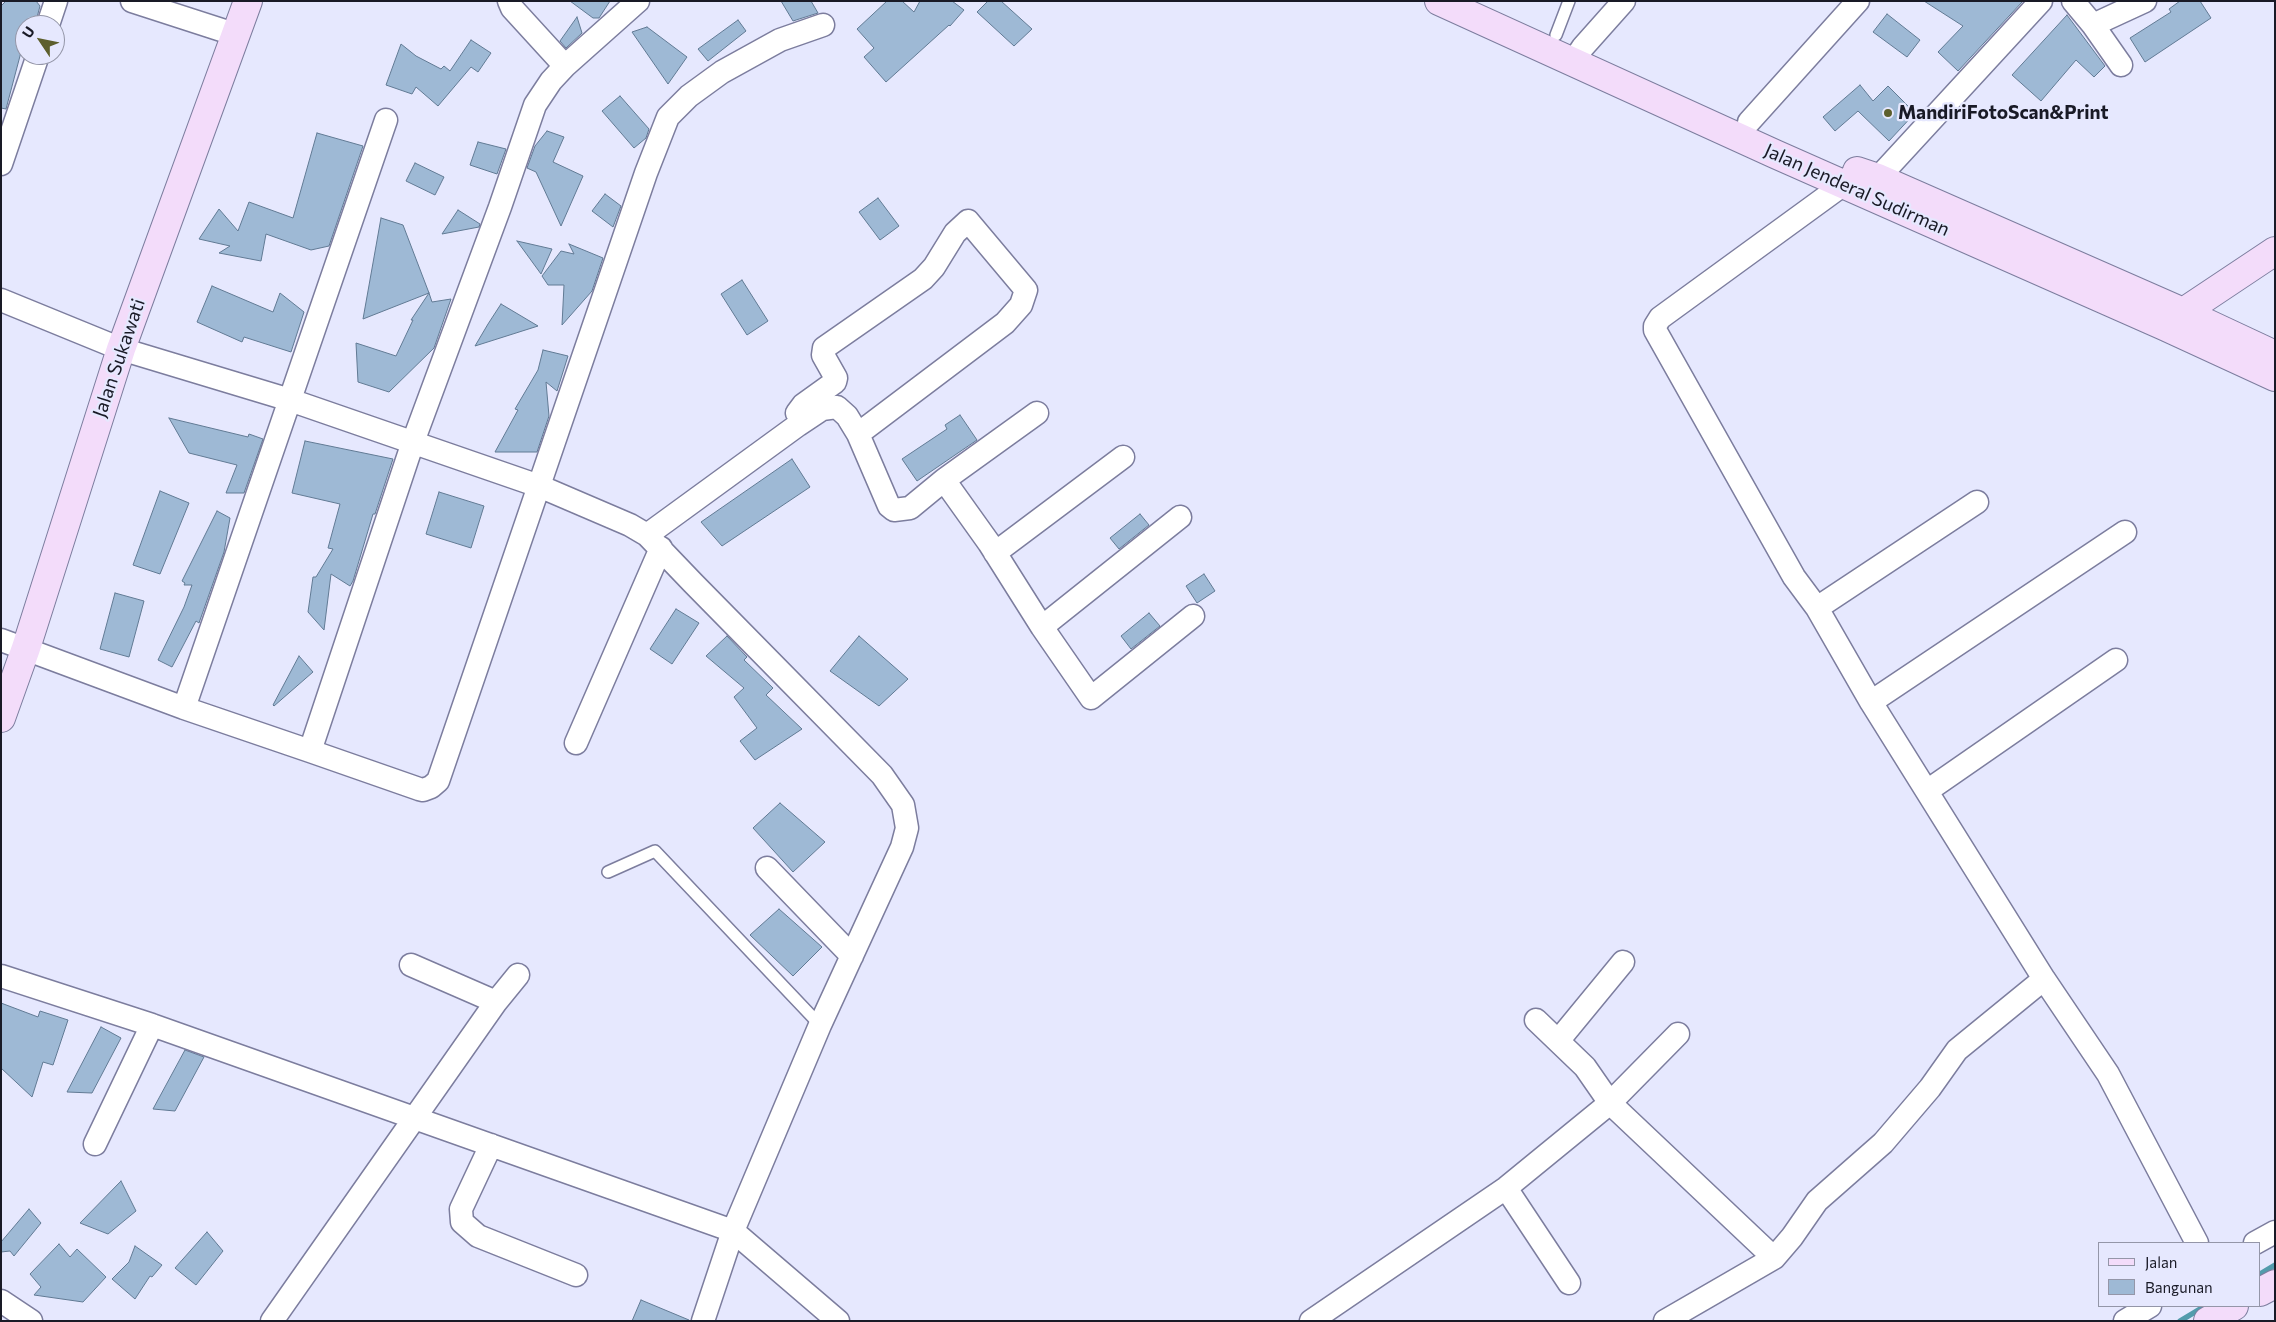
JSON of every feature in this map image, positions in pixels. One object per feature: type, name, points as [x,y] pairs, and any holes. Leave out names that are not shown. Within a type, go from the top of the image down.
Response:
[{"type":"main road","name":"Jalan Sukawati","points":[[1,718],[13,644],[248,1]]},
{"type":"main road","name":"Jalan Jenderal Sudirman","points":[[1440,1],[1578,54],[1859,178]]},
{"type":"main road","points":[[1480,1],[1556,35],[1578,54],[1749,122],[1859,178],[2173,319],[2275,355]]},
{"type":"main road","points":[[2173,319],[2275,251]]},
{"type":"main road","points":[[2173,319],[2275,377]]},
{"type":"main road","points":[[2261,1291],[2275,1284]]},
{"type":"main road","points":[[2208,1321],[2232,1307]]},
{"type":"street","points":[[51,15],[56,1]]},
{"type":"street","points":[[132,1],[237,35]]},
{"type":"street","points":[[509,1],[512,8],[565,66]]},
{"type":"street","points":[[310,751],[413,442],[500,207],[535,105],[551,81],[565,66],[638,1]]},
{"type":"street","points":[[1578,54],[1624,1]]},
{"type":"street","points":[[1749,122],[1858,1]]},
{"type":"street","points":[[2041,1],[1859,178],[1660,318],[1655,326],[1658,338],[1790,569],[1817,608],[1871,702],[2044,979],[2108,1074],[2196,1242]]},
{"type":"street","points":[[2073,1],[2093,25],[2121,65]]},
{"type":"street","points":[[2093,25],[2145,1]]},
{"type":"street","points":[[13,644],[184,708],[423,790],[435,784],[649,164],[668,117],[689,96],[722,72],[780,40],[823,25]]},
{"type":"street","points":[[1,164],[35,65]]},
{"type":"street","points":[[184,708],[386,120]]},
{"type":"street","points":[[798,425],[796,414],[799,409],[835,382],[836,378],[823,355],[824,348],[923,279],[934,266],[955,233],[968,221],[1026,290],[1021,305],[1005,323],[858,434]]},
{"type":"street","points":[[1,300],[121,349],[290,400],[539,486],[630,525],[654,542],[882,775],[902,805],[907,828],[902,847],[820,1026],[733,1231],[703,1321]]},
{"type":"street","points":[[576,743],[654,542],[798,425],[822,409],[837,407],[847,416],[858,434],[890,506],[894,510],[910,508],[944,480],[1037,413]]},
{"type":"street","points":[[996,553],[1124,458]]},
{"type":"street","points":[[944,480],[996,553],[1042,627],[1092,698],[1193,616]]},
{"type":"street","points":[[1817,608],[1977,502]]},
{"type":"street","points":[[1042,627],[1180,517]]},
{"type":"street","points":[[1871,702],[2125,532]]},
{"type":"street","points":[[1926,791],[2116,660]]},
{"type":"street","points":[[767,868],[852,956]]},
{"type":"street","points":[[1558,1041],[1623,962]]},
{"type":"street","points":[[411,965],[496,1002]]},
{"type":"street","points":[[272,1321],[496,1002],[518,975]]},
{"type":"street","points":[[1,976],[152,1025],[733,1231],[838,1321]]},
{"type":"street","points":[[1665,1321],[1774,1258],[1792,1237],[1817,1201],[1883,1142],[1930,1088],[1957,1050],[2044,979]]},
{"type":"street","points":[[1536,1020],[1585,1067],[1610,1103],[1774,1258]]},
{"type":"street","points":[[95,1144],[152,1025]]},
{"type":"street","points":[[1311,1321],[1506,1188],[1610,1103],[1678,1034]]},
{"type":"street","points":[[491,1145],[461,1209],[462,1222],[478,1236],[576,1275]]},
{"type":"street","points":[[1506,1188],[1570,1283]]},
{"type":"street","points":[[2257,1242],[2275,1232]]},
{"type":"street","points":[[1,1301],[31,1321]]},
{"type":"street","points":[[2125,1321],[2148,1307]]},
{"type":"lane","points":[[1556,35],[1570,1]]},
{"type":"lane","points":[[608,872],[655,851],[820,1026]]},
{"type":"building","points":[[6,1],[36,1],[40,6],[38,15],[15,15],[15,65],[18,65],[6,109],[1,108],[1,6]]},
{"type":"building","points":[[570,1],[610,1],[599,18],[593,18]]},
{"type":"building","points":[[781,1],[811,1],[818,13],[793,21]]},
{"type":"building","points":[[887,1],[902,1],[914,12],[920,1],[952,1],[964,10],[950,26],[886,82],[864,57],[874,48],[857,29]]},
{"type":"building","points":[[988,1],[1001,1],[1032,29],[1014,46],[977,12]]},
{"type":"building","points":[[1924,1],[2023,1],[1958,71],[1938,52],[1963,26]]},
{"type":"building","points":[[2180,1],[2200,1],[2211,18],[2145,62],[2130,38],[2171,12],[2169,9]]},
{"type":"building","points":[[1887,14],[1920,40],[1907,57],[1873,32]]},
{"type":"building","points":[[2067,15],[2105,66],[2094,77],[2076,60],[2041,101],[2012,75]]},
{"type":"building","points":[[577,17],[582,33],[566,48],[560,41]]},
{"type":"building","points":[[738,20],[746,31],[708,61],[698,49]]},
{"type":"building","points":[[647,27],[687,57],[668,84],[632,32]]},
{"type":"building","points":[[471,40],[491,53],[478,72],[471,67],[438,106],[416,87],[412,94],[386,85],[401,44],[416,56],[441,69],[444,66],[450,71]]},
{"type":"building","name":"MandiriFotoScan&Print","points":[[1860,85],[1873,101],[1888,86],[1915,113],[1889,141],[1858,111],[1835,131],[1823,117]]},
{"type":"building","points":[[620,96],[649,129],[646,138],[634,148],[602,111]]},
{"type":"building","points":[[547,131],[564,137],[553,162],[583,176],[561,226],[536,172],[527,168],[535,146]]},
{"type":"building","points":[[317,133],[363,146],[329,246],[311,250],[266,234],[261,261],[219,253],[230,246],[199,239],[219,209],[238,231],[249,202],[293,218]]},
{"type":"building","points":[[478,142],[506,149],[497,174],[470,165]]},
{"type":"building","points":[[415,163],[444,177],[435,195],[406,181]]},
{"type":"building","points":[[605,194],[621,206],[613,227],[592,211]]},
{"type":"building","points":[[878,198],[899,226],[880,240],[859,212]]},
{"type":"building","points":[[458,210],[480,224],[479,227],[442,234]]},
{"type":"building","points":[[381,218],[403,225],[429,293],[363,319]]},
{"type":"building","points":[[517,241],[552,249],[541,274]]},
{"type":"building","points":[[569,244],[603,258],[592,291],[562,325],[564,285],[548,285],[542,276],[561,251],[574,254]]},
{"type":"building","points":[[742,280],[768,321],[747,335],[721,294]]},
{"type":"building","points":[[212,286],[273,312],[280,293],[304,312],[291,352],[244,337],[242,342],[197,322]]},
{"type":"building","points":[[429,293],[432,302],[451,299],[434,348],[389,392],[358,382],[356,343],[396,356],[413,320],[411,320]]},
{"type":"building","points":[[501,304],[538,326],[475,346],[488,324]]},
{"type":"building","points":[[543,350],[568,356],[557,391],[546,382],[549,416],[537,452],[495,452],[518,410],[515,409],[538,370]]},
{"type":"building","points":[[960,415],[977,440],[917,481],[902,459],[947,429],[945,425]]},
{"type":"building","points":[[169,418],[248,437],[249,434],[263,439],[244,493],[226,493],[237,465],[189,453]]},
{"type":"building","points":[[305,441],[393,459],[375,514],[373,514],[353,581],[350,586],[331,574],[324,630],[308,612],[313,577],[316,577],[333,549],[328,548],[340,504],[292,493]]},
{"type":"building","points":[[792,459],[810,487],[722,546],[701,522]]},
{"type":"building","points":[[160,491],[189,503],[160,574],[133,565]]},
{"type":"building","points":[[439,492],[484,506],[471,548],[426,534]]},
{"type":"building","points":[[217,511],[230,518],[224,552],[199,623],[196,621],[172,667],[158,660],[184,607],[192,585],[184,585],[185,583],[182,581]]},
{"type":"building","points":[[1140,514],[1149,525],[1119,549],[1110,538]]},
{"type":"building","points":[[1204,574],[1215,591],[1197,603],[1186,586]]},
{"type":"building","points":[[115,593],[144,601],[129,657],[100,649]]},
{"type":"building","points":[[676,609],[699,623],[672,664],[650,649]]},
{"type":"building","points":[[1149,613],[1160,626],[1131,649],[1121,636]]},
{"type":"building","points":[[727,636],[747,657],[744,660],[773,688],[766,695],[802,729],[755,760],[740,741],[757,728],[734,697],[744,688],[706,656]]},
{"type":"building","points":[[859,636],[908,679],[879,706],[830,671]]},
{"type":"building","points":[[299,656],[313,672],[274,706],[273,705]]},
{"type":"building","points":[[780,803],[825,842],[793,872],[753,828]]},
{"type":"building","points":[[779,909],[822,947],[793,976],[750,935]]},
{"type":"building","points":[[1,1003],[38,1017],[40,1011],[68,1020],[53,1065],[43,1062],[32,1097],[1,1068]]},
{"type":"building","points":[[101,1027],[121,1038],[92,1093],[67,1092]]},
{"type":"building","points":[[185,1050],[204,1057],[175,1111],[153,1109]]},
{"type":"building","points":[[121,1181],[136,1211],[108,1234],[80,1223]]},
{"type":"building","points":[[29,1209],[41,1223],[14,1256],[10,1251],[1,1252],[1,1242]]},
{"type":"building","points":[[207,1232],[223,1251],[196,1285],[175,1268]]},
{"type":"building","points":[[59,1244],[70,1257],[77,1249],[106,1277],[83,1302],[34,1295],[41,1287],[30,1274]]},
{"type":"building","points":[[135,1246],[162,1265],[152,1277],[150,1276],[135,1299],[112,1279],[129,1262]]},
{"type":"building","points":[[641,1300],[689,1320],[689,1321],[632,1321]]},
{"type":"waterway","points":[[2261,1273],[2275,1265]]},
{"type":"waterway","points":[[2180,1321],[2203,1307]]},
{"type":"place","name":"MandiriFotoScan&Print","points":[[1888,113]]}]
